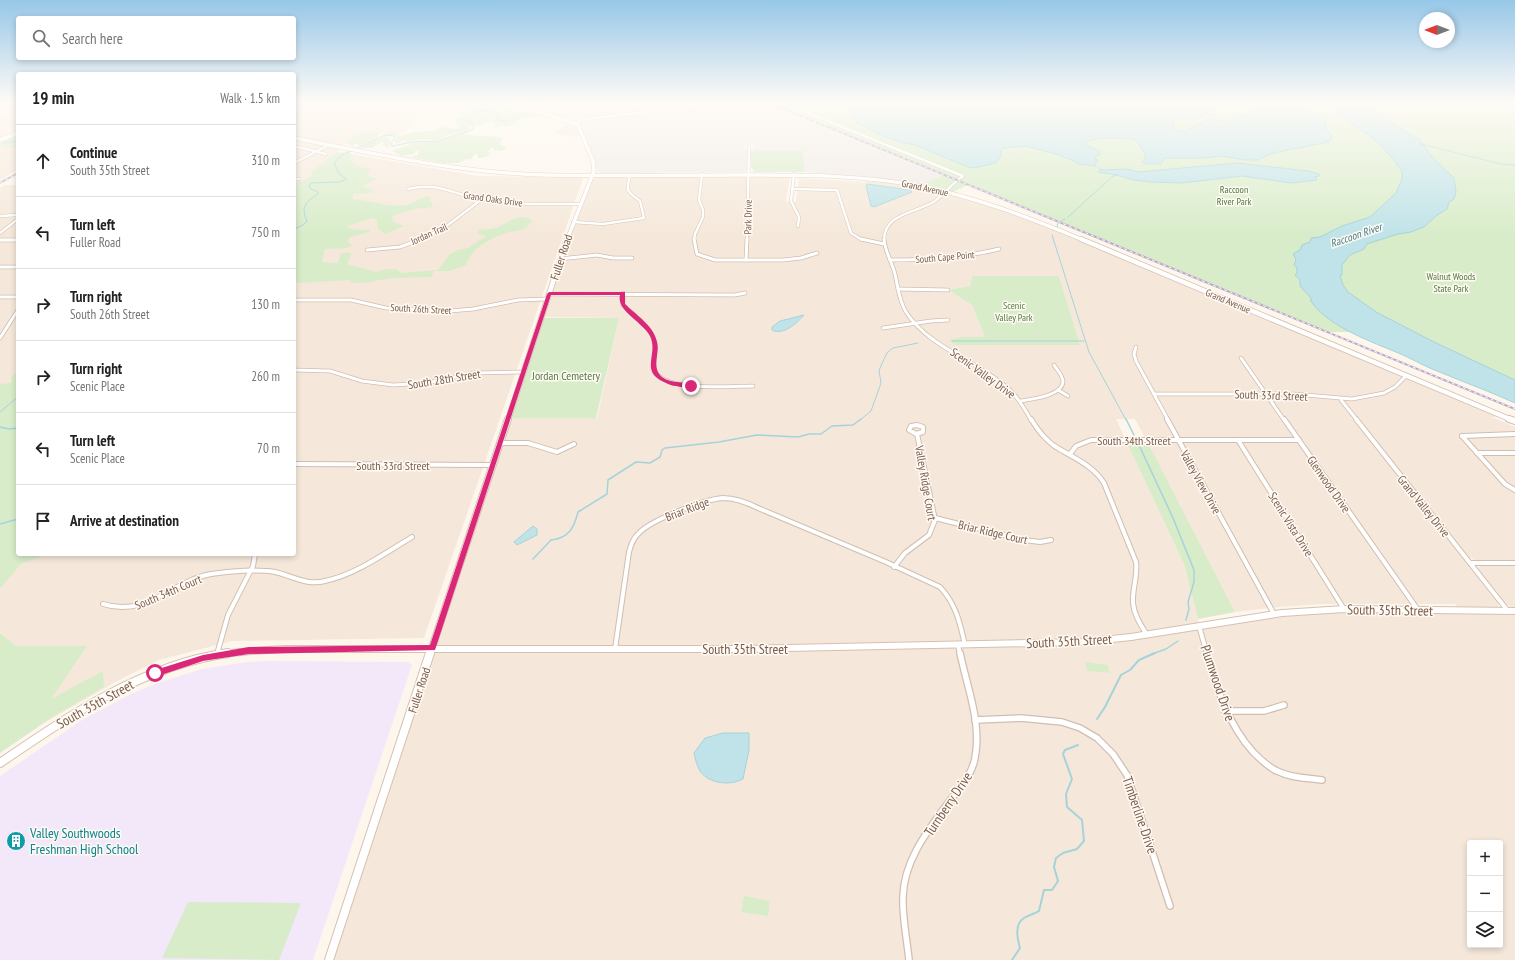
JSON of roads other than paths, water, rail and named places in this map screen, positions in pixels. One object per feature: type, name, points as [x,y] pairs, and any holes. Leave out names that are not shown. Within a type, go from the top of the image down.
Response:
[{"type":"street","points":[[302,148],[326,154]]},
{"type":"street","points":[[296,162],[322,148]]},
{"type":"street","name":"Grand Avenue","points":[[345,148],[425,164],[475,171],[518,174],[794,174],[862,178],[896,182],[944,192],[993,205],[1056,229],[1515,421]]},
{"type":"street","points":[[588,148],[595,168],[593,174]]},
{"type":"street","name":"Park Drive","points":[[746,260],[749,148]]},
{"type":"street","points":[[793,189],[837,190],[851,233],[863,240],[884,244],[884,233],[891,222],[932,202],[963,176],[892,148]]},
{"type":"street","points":[[296,156],[302,158]]},
{"type":"street","name":"Fuller Road","points":[[329,960],[560,259],[573,222],[593,174]]},
{"type":"street","points":[[573,222],[607,224],[644,218],[640,201],[629,193],[627,189],[630,174]]},
{"type":"street","points":[[702,174],[699,200],[703,210],[703,217],[695,234],[694,243],[697,254],[706,259],[746,260],[795,259],[817,253]]},
{"type":"street","points":[[794,174],[791,201],[799,218],[798,226]]},
{"type":"street","name":"Grand Oaks Drive","points":[[408,189],[425,186],[437,186],[462,195],[519,204],[580,204]]},
{"type":"street","name":"Jordan Trail","points":[[367,250],[388,249],[423,239],[448,227],[482,199]]},
{"type":"street","points":[[0,216],[16,216]]},
{"type":"street","points":[[0,233],[16,221]]},
{"type":"street","points":[[0,240],[16,240]]},
{"type":"street","name":"Scenic Valley Drive","points":[[884,244],[903,306],[914,323],[930,336],[1005,386],[1021,401],[1042,435],[1053,445],[1086,463],[1100,477],[1107,490],[1136,562],[1137,570],[1133,604],[1135,613],[1147,635]]},
{"type":"street","name":"South Cape Point","points":[[890,260],[937,260],[960,258],[999,249]]},
{"type":"street","points":[[560,259],[597,255],[613,258],[632,258]]},
{"type":"street","points":[[0,267],[16,267]]},
{"type":"street","points":[[898,289],[948,290]]},
{"type":"street","points":[[623,293],[623,305],[647,328],[652,336],[655,349],[653,368],[660,378],[681,386],[753,386]]},
{"type":"street","name":"South 26th Street","points":[[296,300],[350,300],[386,308],[450,311],[473,309],[548,296],[623,293],[735,295],[745,293]]},
{"type":"street","points":[[0,297],[16,297]]},
{"type":"street","points":[[0,338],[16,313]]},
{"type":"street","points":[[883,328],[931,319],[948,320]]},
{"type":"street","points":[[0,330],[5,329]]},
{"type":"street","name":"Valley View Drive","points":[[1136,347],[1134,354],[1136,361],[1274,614]]},
{"type":"street","name":"Glenwood Drive","points":[[1241,358],[1418,610]]},
{"type":"street","points":[[1021,401],[1047,396],[1058,390],[1062,384],[1062,376],[1054,365]]},
{"type":"street","name":"South 28th Street","points":[[296,370],[330,371],[362,381],[393,385],[427,383],[475,373],[523,372]]},
{"type":"street","name":"South 33rd Street","points":[[1154,394],[1294,394],[1341,400],[1367,398],[1384,393],[1395,387],[1406,376]]},
{"type":"street","points":[[1058,390],[1068,396]]},
{"type":"street","name":"Grand Valley Drive","points":[[1341,400],[1470,563],[1511,611]]},
{"type":"street","name":"Valley Ridge Court","points":[[894,567],[905,553],[928,537],[934,528],[935,518],[917,434]]},
{"type":"street","points":[[1514,436],[1462,436],[1508,488],[1515,490]]},
{"type":"street","name":"South 34th Street","points":[[1070,454],[1076,446],[1091,440],[1299,440]]},
{"type":"street","name":"Scenic Vista Drive","points":[[1238,440],[1344,609]]},
{"type":"street","points":[[500,443],[532,444],[552,452],[564,450],[574,444]]},
{"type":"street","points":[[1477,453],[1515,453]]},
{"type":"street","name":"South 33rd Street","points":[[296,464],[492,465]]},
{"type":"street","name":"Briar Ridge","points":[[615,649],[632,542],[642,530],[652,523],[708,501],[725,498],[741,502],[894,567]]},
{"type":"street","name":"Briar Ridge Court","points":[[935,518],[1024,540],[1040,542],[1051,540]]},
{"type":"street","name":"South 34th Court","points":[[103,604],[120,608],[136,607],[204,576],[219,573],[277,573],[311,583],[328,581],[349,573],[412,537]]},
{"type":"street","points":[[217,655],[228,615],[250,573],[255,561],[255,556]]},
{"type":"street","points":[[1470,563],[1515,563]]},
{"type":"street","points":[[894,567],[940,587],[949,595],[955,604],[961,645]]},
{"type":"street","name":"South 35th Street","points":[[0,763],[72,714],[114,691],[164,670],[217,655],[268,650],[433,648],[779,650],[1083,642],[1147,635],[1274,614],[1344,609],[1511,611]]},
{"type":"street","name":"Plumwood Drive","points":[[1199,626],[1226,711],[1244,744],[1261,760],[1277,772],[1322,780]]},
{"type":"street","name":"Turnberry Drive","points":[[910,960],[903,895],[907,869],[919,846],[971,770],[976,756],[978,740],[961,645]]},
{"type":"street","points":[[1226,711],[1264,711],[1284,705]]},
{"type":"street","name":"Timberline Drive","points":[[975,720],[1053,719],[1065,722],[1085,731],[1105,746],[1122,765],[1127,776],[1170,906]]},
{"type":"water","points":[[922,148],[1006,148],[1001,151],[1001,156],[996,163],[974,168],[968,167]]},
{"type":"water","points":[[1032,148],[1092,148],[1100,151],[1099,155],[1094,158],[1099,161],[1094,163],[1096,166],[1078,164],[1072,160]]},
{"type":"water","points":[[1141,148],[1299,148],[1270,154],[1258,160],[1245,160],[1221,156],[1204,158],[1165,158],[1161,164],[1147,164],[1142,162],[1146,157]]},
{"type":"water","name":"Raccoon River","points":[[1384,148],[1426,148],[1433,158],[1454,178],[1456,192],[1454,199],[1449,202],[1447,209],[1436,216],[1424,227],[1367,244],[1364,249],[1350,255],[1342,265],[1342,275],[1340,276],[1343,285],[1348,292],[1376,312],[1434,342],[1515,380],[1515,403],[1432,369],[1352,333],[1328,319],[1318,310],[1310,300],[1312,299],[1300,286],[1300,280],[1295,275],[1297,273],[1297,268],[1294,265],[1296,259],[1293,254],[1300,250],[1302,245],[1310,242],[1311,238],[1320,237],[1342,226],[1370,217],[1396,193],[1402,179],[1402,171]]},
{"type":"water","points":[[1237,163],[1308,171],[1319,174],[1319,176],[1315,177],[1317,180],[1291,183],[1242,176],[1182,183],[1133,180],[1117,175],[1098,172],[1100,170],[1128,169],[1138,172]]},
{"type":"water","points":[[867,184],[910,190],[912,192],[874,207],[871,206],[866,186]]},
{"type":"water","points":[[804,315],[790,328],[781,331],[772,330],[772,327],[780,321]]},
{"type":"water","points":[[533,526],[537,529],[537,535],[517,545],[514,542]]},
{"type":"water","points":[[723,733],[749,733],[749,750],[743,779],[732,783],[709,779],[700,771],[694,753],[705,738]]},
{"type":"waterway","points":[[1436,148],[1501,164],[1515,165]]},
{"type":"waterway","points":[[296,228],[307,221],[304,212],[305,205],[318,194],[318,192],[311,189],[309,186],[311,183],[339,182],[347,179],[339,174],[334,163],[343,154],[351,151]]},
{"type":"waterway","points":[[1098,168],[1102,170]]},
{"type":"waterway","points":[[1068,217],[1113,176],[1117,175]]},
{"type":"waterway","points":[[1061,221],[1065,219]]},
{"type":"waterway","points":[[1057,227],[1058,223]]},
{"type":"waterway","points":[[1052,235],[1089,352],[1126,420]]},
{"type":"waterway","points":[[952,341],[1084,341]]},
{"type":"waterway","points":[[860,420],[871,411],[881,383],[879,370],[887,353],[893,348],[918,343]]},
{"type":"waterway","points":[[0,412],[16,399]]},
{"type":"waterway","points":[[533,559],[551,540],[562,537],[570,531],[575,523],[578,512],[607,494],[608,480],[636,462],[650,463],[660,457],[662,450],[665,448],[719,442],[757,435],[798,437],[809,434],[821,434],[832,426],[853,425],[861,419]]},
{"type":"waterway","points":[[1126,419],[1134,435]]},
{"type":"waterway","points":[[0,427],[9,429],[16,428]]},
{"type":"waterway","points":[[1139,445],[1173,518],[1194,570],[1194,582],[1188,602],[1189,609],[1186,620]]},
{"type":"waterway","points":[[0,524],[16,520]]},
{"type":"waterway","points":[[1152,654],[1166,649],[1178,641]]},
{"type":"waterway","points":[[1097,719],[1105,707],[1121,675],[1130,670],[1139,660],[1155,653]]},
{"type":"waterway","points":[[1012,960],[1020,948],[1017,936],[1019,924],[1024,918],[1039,911],[1044,890],[1052,890],[1058,881],[1054,867],[1056,858],[1063,853],[1077,849],[1084,841],[1082,820],[1067,807],[1066,794],[1072,779],[1063,754],[1065,750],[1078,745]]},
{"type":"railway","points":[[878,148],[1515,409]]},
{"type":"railway","points":[[0,183],[16,174]]},
{"type":"place","name":"Valley Southwoods Freshman High School","points":[[16,841]]},
{"type":"park label","name":"Raccoon River Park","points":[[1234,194]]},
{"type":"park label","name":"Walnut Woods State Park","points":[[1451,282]]},
{"type":"park label","name":"Scenic Valley Park","points":[[1014,310]]},
{"type":"park label","name":"Jordan Cemetery","points":[[566,375]]}]
